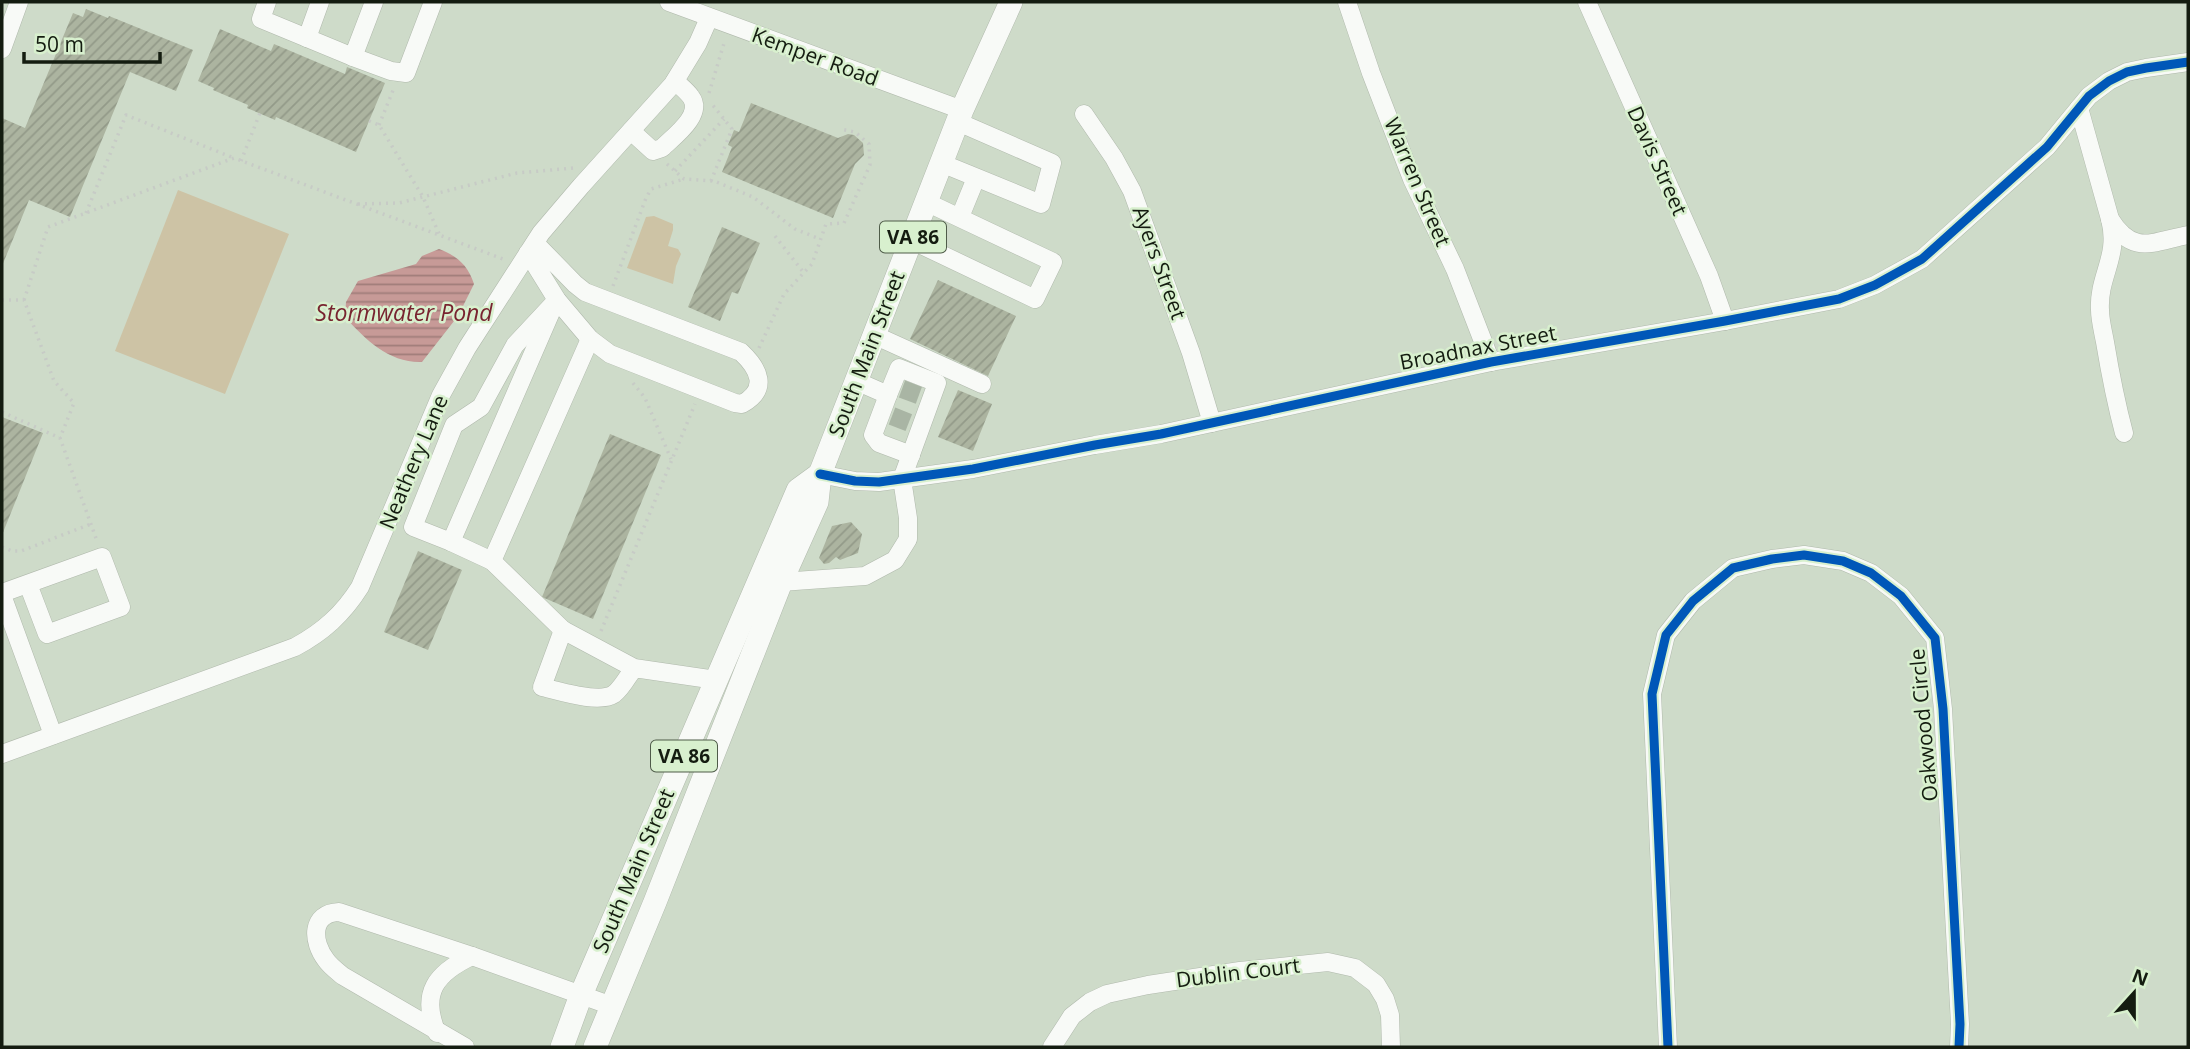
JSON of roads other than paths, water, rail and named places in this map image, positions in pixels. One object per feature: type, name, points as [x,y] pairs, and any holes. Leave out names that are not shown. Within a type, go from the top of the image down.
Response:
[{"type":"main road","name":"South Main Street","points":[[595,1047],[781,582],[817,502],[820,474],[941,163],[1011,2]]},
{"type":"main road","name":"South Main Street","points":[[562,1047],[581,995],[798,489],[820,474]]},
{"type":"street","points":[[2,49],[19,2]]},
{"type":"street","points":[[267,2],[261,19],[353,57],[391,71],[406,73],[433,2]]},
{"type":"street","points":[[307,38],[320,2]]},
{"type":"street","points":[[353,57],[374,2]]},
{"type":"street","name":"Kemper Road","points":[[669,2],[960,116],[1052,163],[1041,204],[976,178]]},
{"type":"street","name":"Warren Street","points":[[1347,2],[1371,73],[1408,167],[1455,269],[1491,362]]},
{"type":"street","name":"Davis Street","points":[[1587,2],[1709,276],[1725,321]]},
{"type":"street","name":"Neathery Lane","points":[[2,754],[295,647],[335,621],[360,587],[441,395],[467,348],[528,254],[580,186],[675,81],[698,43],[709,18]]},
{"type":"street","name":"Broadnax Street","points":[[820,474],[855,481],[879,482],[1027,460],[1491,362],[1839,299],[1875,285],[1922,259],[2047,147],[2090,96],[2109,81],[2127,72],[2188,62]]},
{"type":"street","points":[[631,131],[653,151],[662,148],[691,119],[694,112],[692,98],[675,81]]},
{"type":"street","points":[[2079,108],[2114,234],[2114,247],[2101,294],[2100,310],[2108,363],[2124,433]]},
{"type":"street","name":"Ayers Street","points":[[1084,114],[1114,158],[1132,191],[1191,353],[1212,423]]},
{"type":"street","points":[[941,163],[976,178],[960,217]]},
{"type":"street","points":[[911,240],[1035,299],[1053,262],[926,202]]},
{"type":"street","points":[[2110,219],[2125,239],[2135,244],[2188,235]]},
{"type":"street","points":[[528,254],[586,292],[741,352],[758,373],[756,393],[742,404],[735,403],[610,354],[590,339],[557,300],[528,254]]},
{"type":"street","points":[[557,300],[515,345],[481,407],[454,425],[413,527],[492,561],[563,630],[634,668],[716,680]]},
{"type":"street","points":[[451,542],[557,300]]},
{"type":"street","points":[[874,335],[982,384]]},
{"type":"street","points":[[492,561],[590,339]]},
{"type":"street","points":[[781,582],[865,576],[895,560],[908,539],[902,479],[911,454],[915,425],[926,398],[937,383],[899,368],[891,399],[873,435],[879,443],[911,454]]},
{"type":"street","points":[[856,381],[891,399]]},
{"type":"street","name":"Oakwood Circle","points":[[1668,1047],[1652,694],[1666,635],[1693,601],[1733,568],[1804,555],[1843,561],[1871,573],[1901,596],[1935,638],[1943,709],[1959,1047]]},
{"type":"street","points":[[28,584],[47,634],[121,607],[102,556],[28,584],[2,594],[53,735]]},
{"type":"street","points":[[563,630],[542,687],[589,697],[607,697],[615,693],[634,668]]},
{"type":"street","points":[[465,1047],[343,976],[327,963],[318,948],[315,931],[320,920],[329,913],[339,912],[612,1006]]},
{"type":"street","points":[[438,1033],[430,1016],[430,1002],[436,982],[452,965],[472,956]]},
{"type":"street","name":"Dublin Court","points":[[1052,1047],[1072,1016],[1090,1002],[1107,994],[1240,971],[1328,962],[1355,968],[1376,984],[1385,999],[1390,1016],[1391,1047]]},
{"type":"water","name":"Stormwater Pond","points":[[439,249],[461,262],[469,271],[474,284],[458,316],[422,362],[399,359],[370,342],[353,326],[345,317],[346,302],[358,281],[416,264],[422,256]]},
{"type":"tunnel","points":[[902,389],[921,396]]},
{"type":"tunnel","points":[[892,416],[910,423]]}]
